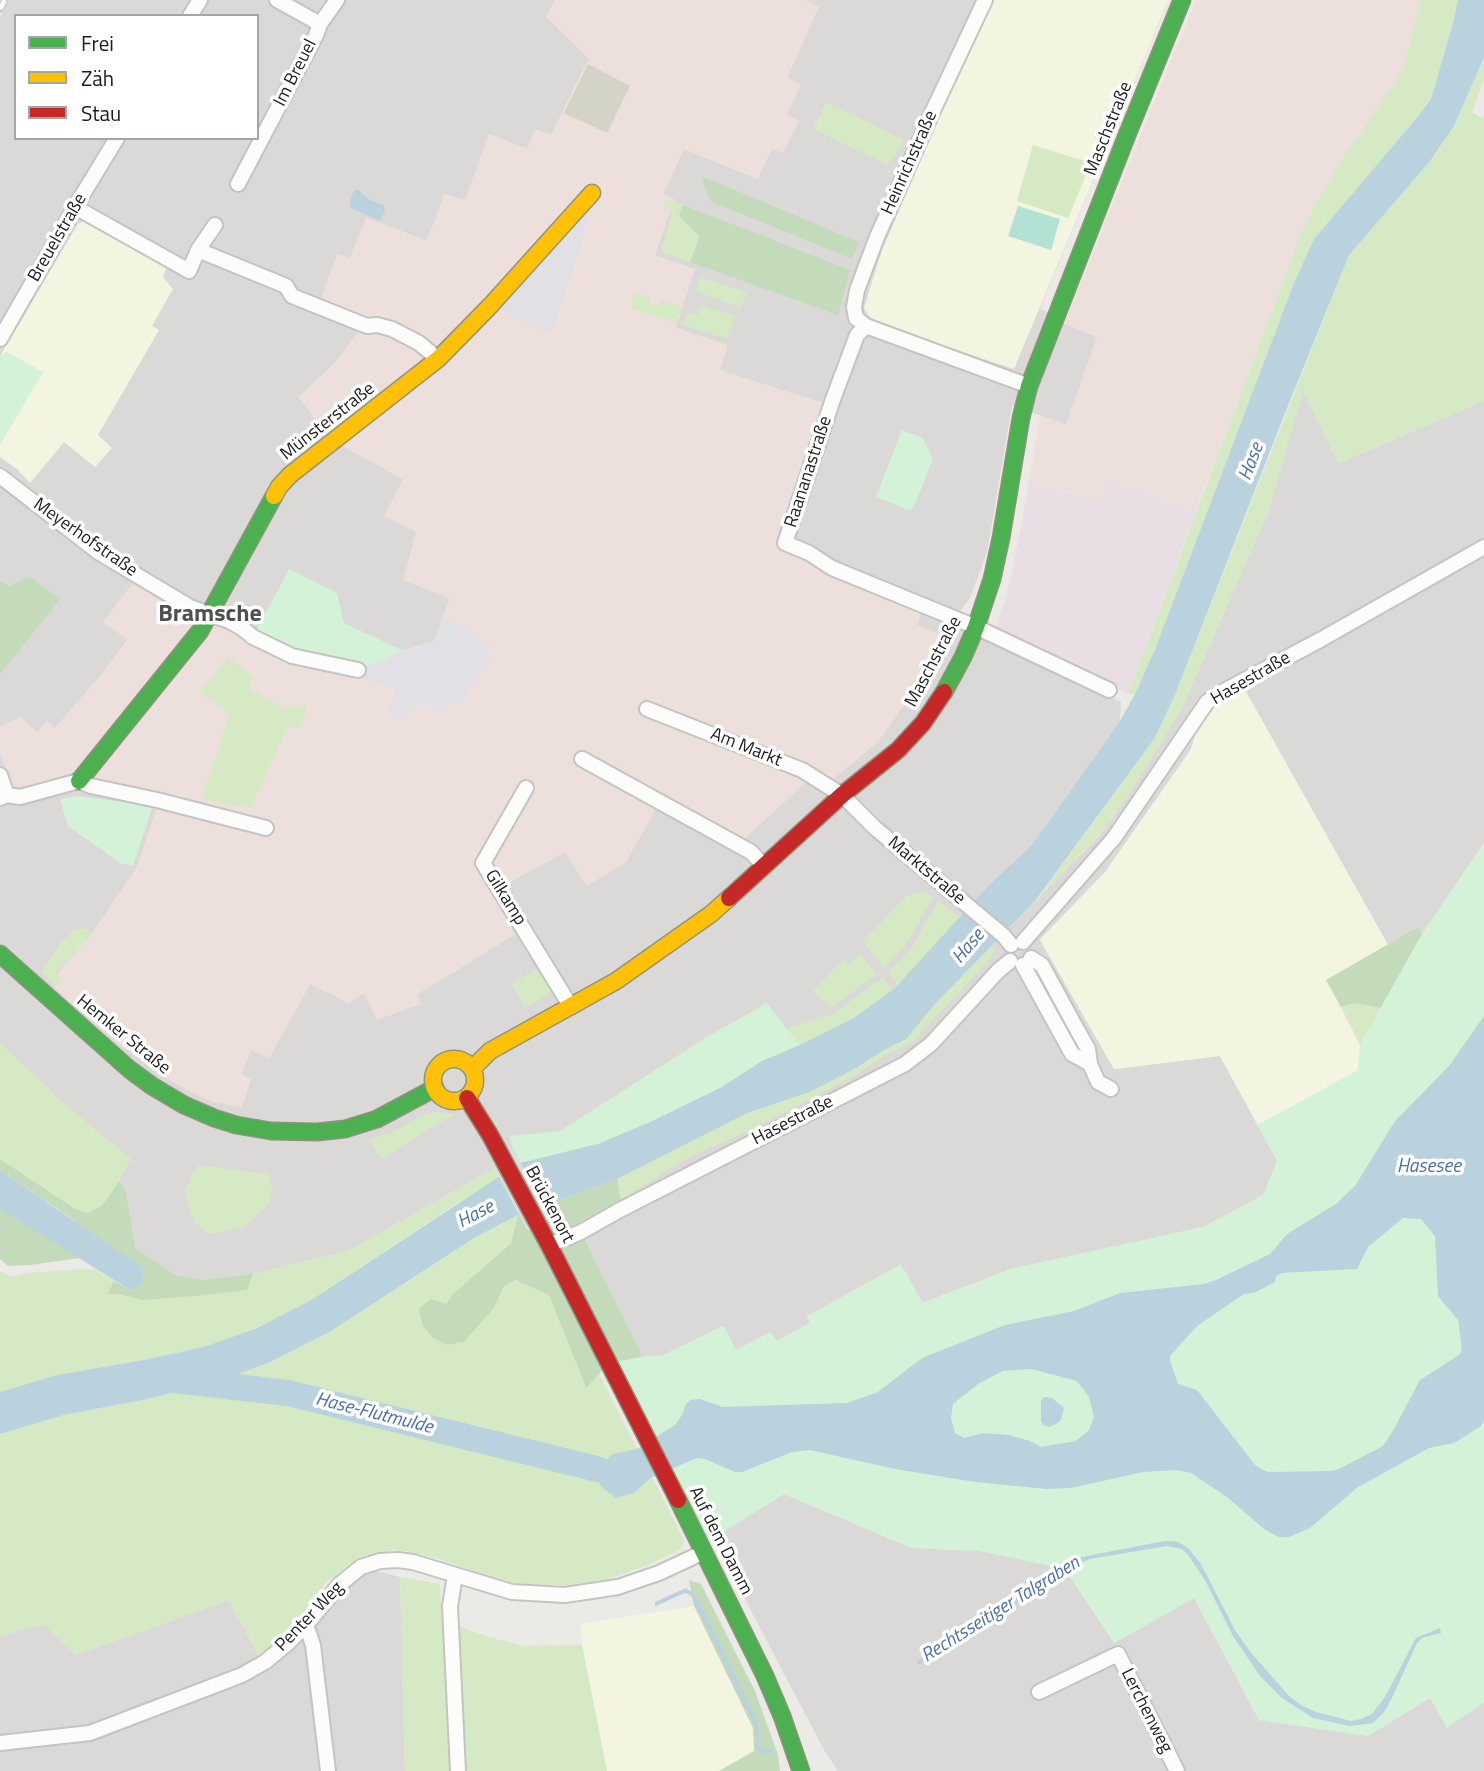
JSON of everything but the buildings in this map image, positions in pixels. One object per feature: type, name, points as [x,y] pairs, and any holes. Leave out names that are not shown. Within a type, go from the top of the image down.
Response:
[{"type":"main road","name":"Maschstraße","points":[[472,1069],[490,1051],[616,981],[711,914],[842,795],[898,750],[923,723],[946,688],[976,627],[1002,538],[1021,418],[1029,386],[1182,0]]},
{"type":"main road","name":"Münsterstraße","points":[[79,781],[200,631],[279,487],[290,475],[438,359],[592,193]]},
{"type":"main road","name":"Hemker Straße","points":[[0,954],[129,1069],[152,1086],[184,1105],[236,1125],[271,1131],[317,1132],[345,1129],[377,1119],[435,1088]]},
{"type":"main road","points":[[455,1059],[472,1069],[476,1081],[467,1098],[449,1101],[435,1088],[434,1074],[442,1063],[455,1059]]},
{"type":"main road","name":"Brückenort","points":[[467,1098],[501,1154],[594,1333]]},
{"type":"main road","name":"Auf dem Damm","points":[[594,1333],[765,1676],[801,1771]]},
{"type":"street","points":[[277,0],[320,24]]},
{"type":"street","name":"Im Breuel","points":[[238,184],[320,24],[337,0]]},
{"type":"street","name":"Heinrichstraße","points":[[866,326],[856,317],[854,307],[857,290],[892,203],[985,0]]},
{"type":"street","name":"Breuelstraße","points":[[0,339],[116,140]]},
{"type":"street","points":[[75,207],[189,271],[198,250],[215,225]]},
{"type":"street","points":[[198,250],[286,286],[292,296],[367,326],[377,324],[392,329],[419,343],[438,359]]},
{"type":"street","points":[[866,326],[1029,386]]},
{"type":"street","name":"Raananastraße","points":[[866,326],[857,335],[785,543],[810,553],[842,573],[976,627]]},
{"type":"street","name":"Meyerhofstraße","points":[[0,476],[99,552],[190,607],[229,621],[253,638],[292,656],[358,670]]},
{"type":"street","name":"Hasestraße","points":[[1013,941],[1114,838],[1207,702],[1484,547]]},
{"type":"street","points":[[976,627],[1109,690]]},
{"type":"street","name":"Am Markt","points":[[647,709],[802,770],[842,795]]},
{"type":"street","points":[[582,759],[751,852],[764,866]]},
{"type":"street","points":[[0,775],[3,796],[20,797],[79,781],[267,828]]},
{"type":"street","name":"Gilkamp","points":[[526,788],[484,863],[571,1007]]},
{"type":"street","name":"Marktstraße","points":[[842,795],[875,828],[1013,941]]},
{"type":"street","points":[[1021,962],[1031,950],[1027,944],[1013,941],[1008,951],[1021,962],[1042,965],[1088,1049],[1090,1065],[1098,1082],[1111,1090]]},
{"type":"street","name":"Hasestraße","points":[[549,1245],[581,1232],[905,1064],[931,1044],[998,971],[1021,962]]},
{"type":"street","name":"Penter Weg","points":[[0,1743],[90,1733],[242,1675],[265,1662],[289,1642],[339,1585],[360,1567],[398,1560],[413,1562],[512,1592],[565,1595],[618,1587],[659,1573],[704,1552]]},
{"type":"street","points":[[455,1576],[450,1606],[458,1771]]},
{"type":"street","points":[[306,1625],[313,1645],[321,1698],[328,1771]]},
{"type":"street","name":"Lerchenweg","points":[[1039,1692],[1118,1654],[1177,1771]]},
{"type":"shaded area","points":[[9,0],[558,0],[593,63],[588,60],[551,135],[527,149],[489,134],[465,201],[445,194],[427,241],[366,218],[350,258],[337,254],[366,323],[333,365],[299,397],[328,438],[403,479],[416,532],[450,599],[434,641],[361,663],[128,639],[55,728],[47,722],[37,732],[20,717],[0,727],[0,17]]},
{"type":"shaded area","points":[[555,0],[805,0],[819,7],[787,77],[801,85],[787,115],[799,121],[783,153],[772,149],[758,179],[684,149],[663,193],[674,199],[655,255],[695,269],[676,328],[728,345],[720,370],[827,404],[782,547],[922,610],[917,625],[945,636],[930,667],[878,742],[831,781],[816,773],[735,848],[659,804],[626,862],[587,886],[565,852],[503,885],[522,930],[417,994],[421,1004],[377,1020],[364,993],[349,1003],[310,984],[269,1058],[251,1050],[241,1074],[251,1079],[242,1108],[219,1103],[201,1097],[163,1076],[119,1044],[54,988],[58,973],[98,925],[137,867],[157,807],[74,772],[16,793],[0,752],[0,727],[20,717],[37,732],[47,721],[55,728],[128,640],[103,622],[135,580],[197,615],[361,663],[434,641],[450,599],[403,580],[416,532],[384,516],[403,479],[328,438],[299,397],[333,365],[366,323],[319,304],[337,254],[350,258],[366,217],[427,241],[445,194],[465,200],[489,134],[527,149],[535,129],[551,135],[590,60],[546,17]]},
{"type":"shaded area","points":[[805,0],[1168,0],[1040,308],[1066,324],[1094,251],[1115,469],[1042,416],[1012,406],[987,552],[970,598],[950,625],[1114,694],[1112,698],[1121,702],[1120,721],[1032,845],[988,886],[895,988],[854,1018],[598,1144],[494,1168],[349,1251],[253,1274],[202,1280],[176,1275],[135,1248],[0,1144],[0,752],[16,792],[74,772],[157,807],[137,867],[96,928],[309,981],[251,1047],[119,1044],[163,1076],[201,1097],[219,1103],[241,1074],[251,1049],[269,1058],[310,984],[349,1003],[364,993],[421,1004],[417,994],[522,930],[503,886],[565,852],[586,885],[659,804],[816,773],[903,707],[930,667],[945,636],[917,625],[921,611],[669,549],[726,345],[676,328],[655,255],[674,199],[663,194],[684,149],[758,179],[770,142],[798,121],[787,116],[787,78],[818,7]]},
{"type":"shaded area","points":[[994,0],[1168,0],[1014,369],[879,324],[864,308],[882,250],[963,64]]},
{"type":"shaded area","points":[[1196,0],[1421,0],[1402,71],[1337,166],[1304,225],[1196,510],[1111,480],[1101,501],[1029,482],[1040,415],[1066,424],[1097,337],[1064,324]]},
{"type":"shaded area","points":[[588,64],[630,86],[607,133],[564,113]]},
{"type":"shaded area","points":[[592,193],[586,228],[551,334],[490,306]]},
{"type":"shaded area","points":[[86,220],[167,266],[163,277],[173,289],[152,326],[159,330],[98,435],[112,448],[95,467],[64,442],[30,483],[0,457],[0,356],[78,224]]},
{"type":"shaded area","points":[[1303,390],[1339,463],[1484,401],[1484,843],[1422,934],[1418,927],[1388,945],[1245,690],[1207,702],[1190,751],[1105,872],[1040,939],[1114,1069],[1220,1056],[1277,1161],[1264,1195],[1203,1227],[1011,1269],[922,1303],[901,1265],[807,1317],[810,1323],[777,1341],[770,1333],[736,1350],[723,1326],[663,1355],[643,1357],[581,1232],[579,1222],[621,1200],[617,1179],[675,1151],[934,1005],[1100,835],[1182,708],[1269,510]]},
{"type":"shaded area","points":[[1111,480],[1196,510],[1128,694],[998,633],[997,623],[1007,593],[1029,482],[1100,501]]},
{"type":"shaded area","points":[[443,614],[465,632],[468,628],[490,647],[489,662],[461,700],[438,715],[424,701],[403,722],[388,712],[396,689],[357,677],[358,670],[434,641]]},
{"type":"shaded area","points":[[1245,690],[1388,945],[1326,980],[1360,1045],[1358,1070],[1258,1125],[1220,1056],[1114,1069],[1040,940],[1105,872],[1190,751],[1207,702]]},
{"type":"shaded area","points":[[784,1494],[912,1548],[980,1551],[1065,1569],[1114,1643],[1194,1598],[1259,1720],[1368,1736],[1430,1698],[1447,1727],[1484,1702],[1484,1771],[838,1771],[824,1750],[713,1538]]},
{"type":"shaded area","points":[[361,1567],[400,1577],[405,1771],[0,1771],[0,1636],[44,1624],[76,1655],[229,1600],[258,1655],[265,1662]]},
{"type":"shaded area","points":[[694,1606],[753,1728],[754,1751],[719,1771],[607,1771],[582,1645],[581,1624]]},
{"type":"green space","points":[[1421,0],[1458,0],[1431,98],[1314,239],[1294,283],[1156,647],[1135,694],[1128,694],[1304,225],[1337,166],[1402,71]]},
{"type":"green space","points":[[1484,57],[1484,79],[1472,112],[1481,118],[1484,116],[1484,401],[1338,463],[1303,391],[1269,510],[1182,708],[1127,797],[1100,834],[1036,901],[1154,739],[1175,695],[1349,255],[1430,161],[1454,126]]},
{"type":"green space","points":[[826,102],[904,140],[888,165],[813,129]]},
{"type":"green space","points":[[1033,145],[1091,163],[1068,218],[1017,201]]},
{"type":"green space","points":[[701,176],[859,242],[852,259],[710,201]]},
{"type":"green space","points":[[666,199],[683,205],[679,216],[700,237],[690,262],[660,251],[672,212],[663,209]]},
{"type":"green space","points":[[683,205],[850,270],[838,315],[690,262],[700,237],[679,216]]},
{"type":"green space","points":[[1018,206],[1060,219],[1051,250],[1008,236]]},
{"type":"green space","points":[[701,277],[747,293],[741,308],[696,291]]},
{"type":"green space","points":[[634,292],[648,297],[653,305],[662,300],[682,307],[676,323],[632,309]]},
{"type":"green space","points":[[701,305],[735,316],[727,339],[683,325],[688,312],[698,315]]},
{"type":"green space","points":[[7,352],[43,372],[0,445],[0,356]]},
{"type":"green space","points":[[902,430],[923,438],[933,459],[914,507],[908,510],[876,497]]},
{"type":"green space","points":[[289,569],[337,593],[344,623],[404,651],[358,670],[253,637]]},
{"type":"green space","points":[[30,577],[60,599],[0,674],[0,581],[8,586]]},
{"type":"green space","points":[[228,657],[253,678],[248,688],[284,708],[293,705],[307,709],[300,729],[288,726],[251,808],[202,799],[229,714],[200,692]]},
{"type":"green space","points":[[78,796],[153,806],[133,866],[120,863],[68,826],[60,799]]},
{"type":"green space","points":[[1484,843],[1484,1702],[1447,1728],[1430,1698],[1368,1736],[1259,1720],[1194,1598],[1114,1643],[1065,1569],[980,1551],[912,1548],[784,1494],[713,1538],[699,1542],[609,1363],[663,1355],[724,1326],[736,1350],[770,1332],[777,1341],[810,1323],[807,1316],[901,1264],[923,1303],[1011,1269],[1203,1227],[1263,1195],[1277,1161],[1258,1125],[1358,1070],[1360,1045],[1422,934]]},
{"type":"green space","points":[[924,891],[933,897],[908,942],[884,968],[863,941],[906,896]]},
{"type":"green space","points":[[938,900],[960,918],[898,986],[890,975],[890,970],[913,946]]},
{"type":"green space","points":[[1418,927],[1422,934],[1381,1008],[1355,1003],[1341,1007],[1326,980]]},
{"type":"green space","points":[[86,928],[92,934],[56,973],[62,979],[56,985],[41,972],[62,941],[75,930]]},
{"type":"green space","points":[[994,944],[994,953],[985,965],[911,1043],[755,1128],[689,1157],[621,1200],[617,1179],[747,1113],[809,1092],[906,1039],[934,1005]]},
{"type":"green space","points":[[860,953],[877,974],[831,1008],[813,991],[843,959],[850,964]]},
{"type":"green space","points":[[539,967],[554,991],[526,1008],[511,984]]},
{"type":"green space","points":[[883,977],[892,990],[854,1018],[800,1045],[786,1029],[833,1014]]},
{"type":"green space","points":[[766,1002],[800,1045],[762,1061],[720,1088],[625,1134],[598,1144],[520,1163],[509,1136],[560,1131]]},
{"type":"green space","points":[[1355,1003],[1381,1008],[1360,1045],[1341,1007]]},
{"type":"green space","points":[[0,1043],[64,1103],[131,1159],[102,1206],[87,1213],[74,1208],[0,1159]]},
{"type":"green space","points":[[435,1112],[455,1114],[381,1159],[369,1140],[395,1131]]},
{"type":"green space","points":[[0,1159],[74,1208],[87,1213],[102,1206],[119,1182],[125,1188],[135,1248],[176,1275],[202,1280],[253,1274],[247,1290],[143,1300],[107,1294],[114,1281],[130,1290],[74,1220],[0,1170]]},
{"type":"green space","points":[[199,1165],[268,1174],[273,1193],[267,1206],[245,1227],[209,1234],[195,1223],[185,1193],[191,1176]]},
{"type":"green space","points":[[494,1168],[499,1178],[313,1299],[257,1328],[207,1346],[57,1375],[0,1392],[0,1271],[11,1277],[28,1273],[96,1270],[114,1281],[108,1294],[143,1300],[246,1290],[253,1274],[349,1251]]},
{"type":"green space","points":[[617,1179],[621,1200],[579,1222],[581,1232],[643,1357],[609,1363],[586,1388],[549,1295],[515,1280],[504,1286],[494,1308],[464,1342],[447,1345],[433,1338],[423,1326],[419,1309],[431,1299],[446,1304],[453,1294],[511,1243],[518,1215]]},
{"type":"green space","points":[[0,1209],[79,1258],[8,1266],[0,1259]]},
{"type":"green space","points":[[518,1215],[511,1242],[453,1294],[445,1304],[433,1338],[447,1345],[464,1342],[494,1308],[504,1286],[514,1280],[549,1295],[585,1387],[599,1374],[637,1449],[612,1454],[634,1493],[652,1477],[684,1540],[682,1547],[648,1565],[605,1580],[566,1585],[520,1584],[439,1559],[392,1550],[350,1563],[326,1583],[299,1618],[258,1656],[229,1600],[76,1655],[44,1624],[0,1636],[0,1434],[64,1415],[217,1382],[270,1362],[331,1331],[474,1238]]},
{"type":"green space","points":[[400,1577],[440,1584],[451,1771],[405,1771]]},
{"type":"green space","points":[[689,1580],[701,1584],[755,1691],[778,1755],[780,1771],[719,1771],[754,1751],[753,1728],[694,1606]]},
{"type":"green space","points":[[456,1625],[524,1646],[582,1645],[607,1771],[467,1771],[463,1768]]},
{"type":"water","name":"Hase","points":[[1458,0],[1484,0],[1484,57],[1454,126],[1430,161],[1349,255],[1175,695],[1154,739],[1035,901],[934,1005],[906,1039],[809,1092],[747,1113],[617,1179],[518,1215],[474,1238],[331,1331],[270,1362],[217,1382],[64,1415],[0,1434],[0,1392],[57,1375],[207,1346],[257,1328],[313,1299],[520,1163],[598,1144],[650,1122],[720,1088],[762,1061],[854,1018],[895,988],[988,886],[1032,845],[1120,721],[1156,647],[1294,283],[1314,239],[1431,99]]},
{"type":"water","points":[[357,189],[370,200],[383,205],[385,209],[381,220],[351,208],[352,194]]},
{"type":"water","name":"Hasesee","points":[[1484,1016],[1484,1421],[1480,1427],[1454,1443],[1429,1448],[1358,1487],[1310,1528],[1289,1537],[1279,1537],[1264,1529],[1227,1497],[1191,1473],[1176,1470],[1143,1472],[1071,1488],[1046,1489],[976,1482],[895,1469],[810,1450],[792,1452],[742,1472],[697,1458],[652,1477],[634,1493],[616,1498],[600,1486],[597,1469],[612,1454],[637,1449],[675,1425],[690,1400],[700,1399],[723,1407],[847,1403],[878,1392],[922,1358],[1005,1325],[1074,1311],[1120,1293],[1204,1284],[1270,1254],[1287,1234],[1336,1204],[1355,1186],[1395,1121],[1449,1066]],"holes":[[[1403,1218],[1421,1219],[1435,1236],[1438,1296],[1458,1320],[1462,1350],[1459,1355],[1420,1380],[1383,1446],[1331,1471],[1268,1472],[1261,1469],[1255,1465],[1197,1390],[1178,1384],[1170,1356],[1197,1326],[1244,1294],[1254,1293],[1275,1282],[1276,1276],[1282,1273],[1357,1269],[1368,1247]],[[1031,1369],[1077,1381],[1089,1397],[1094,1417],[1089,1430],[1076,1441],[1041,1447],[1009,1435],[983,1433],[964,1438],[955,1433],[951,1418],[953,1404],[978,1384],[1003,1371]]]},
{"type":"water","points":[[0,1170],[143,1268],[142,1283],[130,1290],[0,1209]]},
{"type":"water","points":[[1044,1397],[1052,1398],[1064,1408],[1061,1420],[1049,1427],[1041,1421],[1041,1400]]},
{"type":"water","points":[[1175,1541],[1189,1549],[1201,1564],[1235,1630],[1251,1653],[1290,1697],[1316,1712],[1351,1721],[1372,1714],[1385,1697],[1416,1638],[1440,1628],[1441,1633],[1422,1638],[1417,1643],[1391,1700],[1373,1723],[1350,1726],[1313,1718],[1282,1698],[1260,1676],[1233,1636],[1206,1582],[1189,1556],[1182,1549],[1167,1546],[1090,1559],[944,1650],[942,1648],[1082,1557]]},
{"type":"water","points":[[686,1588],[695,1595],[701,1605],[755,1716],[759,1727],[759,1746],[766,1750],[773,1748],[774,1752],[764,1754],[757,1750],[752,1720],[691,1596],[682,1594],[655,1605],[655,1602]]},
{"type":"pier","points":[[513,1148],[550,1219],[527,1231],[490,1160]]},
{"type":"waterway","name":"Hase-Flutmulde","points":[[174,1380],[288,1393],[597,1469]]},
{"type":"waterway","name":"Rechtsseitiger Talgraben","points":[[919,1662],[945,1647]]},
{"type":"railway","points":[[0,9],[5,0]]},
{"type":"traffic: fast","points":[[944,692],[976,627],[992,579],[1029,386],[1182,0]]},
{"type":"traffic: fast","points":[[79,781],[200,631],[274,496]]},
{"type":"traffic: fast","points":[[0,954],[129,1069],[152,1086],[184,1105],[236,1125],[271,1131],[317,1132],[345,1129],[377,1119],[435,1088]]},
{"type":"traffic: fast","points":[[678,1500],[765,1676],[801,1771]]},
{"type":"traffic: slow","points":[[274,496],[290,475],[438,359],[592,193]]},
{"type":"traffic: slow","points":[[472,1069],[490,1051],[616,981],[711,914],[729,898]]},
{"type":"traffic: slow","points":[[454,1059],[469,1065],[475,1080],[469,1095],[454,1101],[439,1095],[433,1080],[439,1065],[454,1059]]},
{"type":"traffic: jam","points":[[729,898],[842,795],[898,750],[923,723],[944,692]]},
{"type":"traffic: jam","points":[[467,1098],[549,1245],[678,1500]]},
{"type":"district","name":"Bramsche","points":[[210,615]]}]
